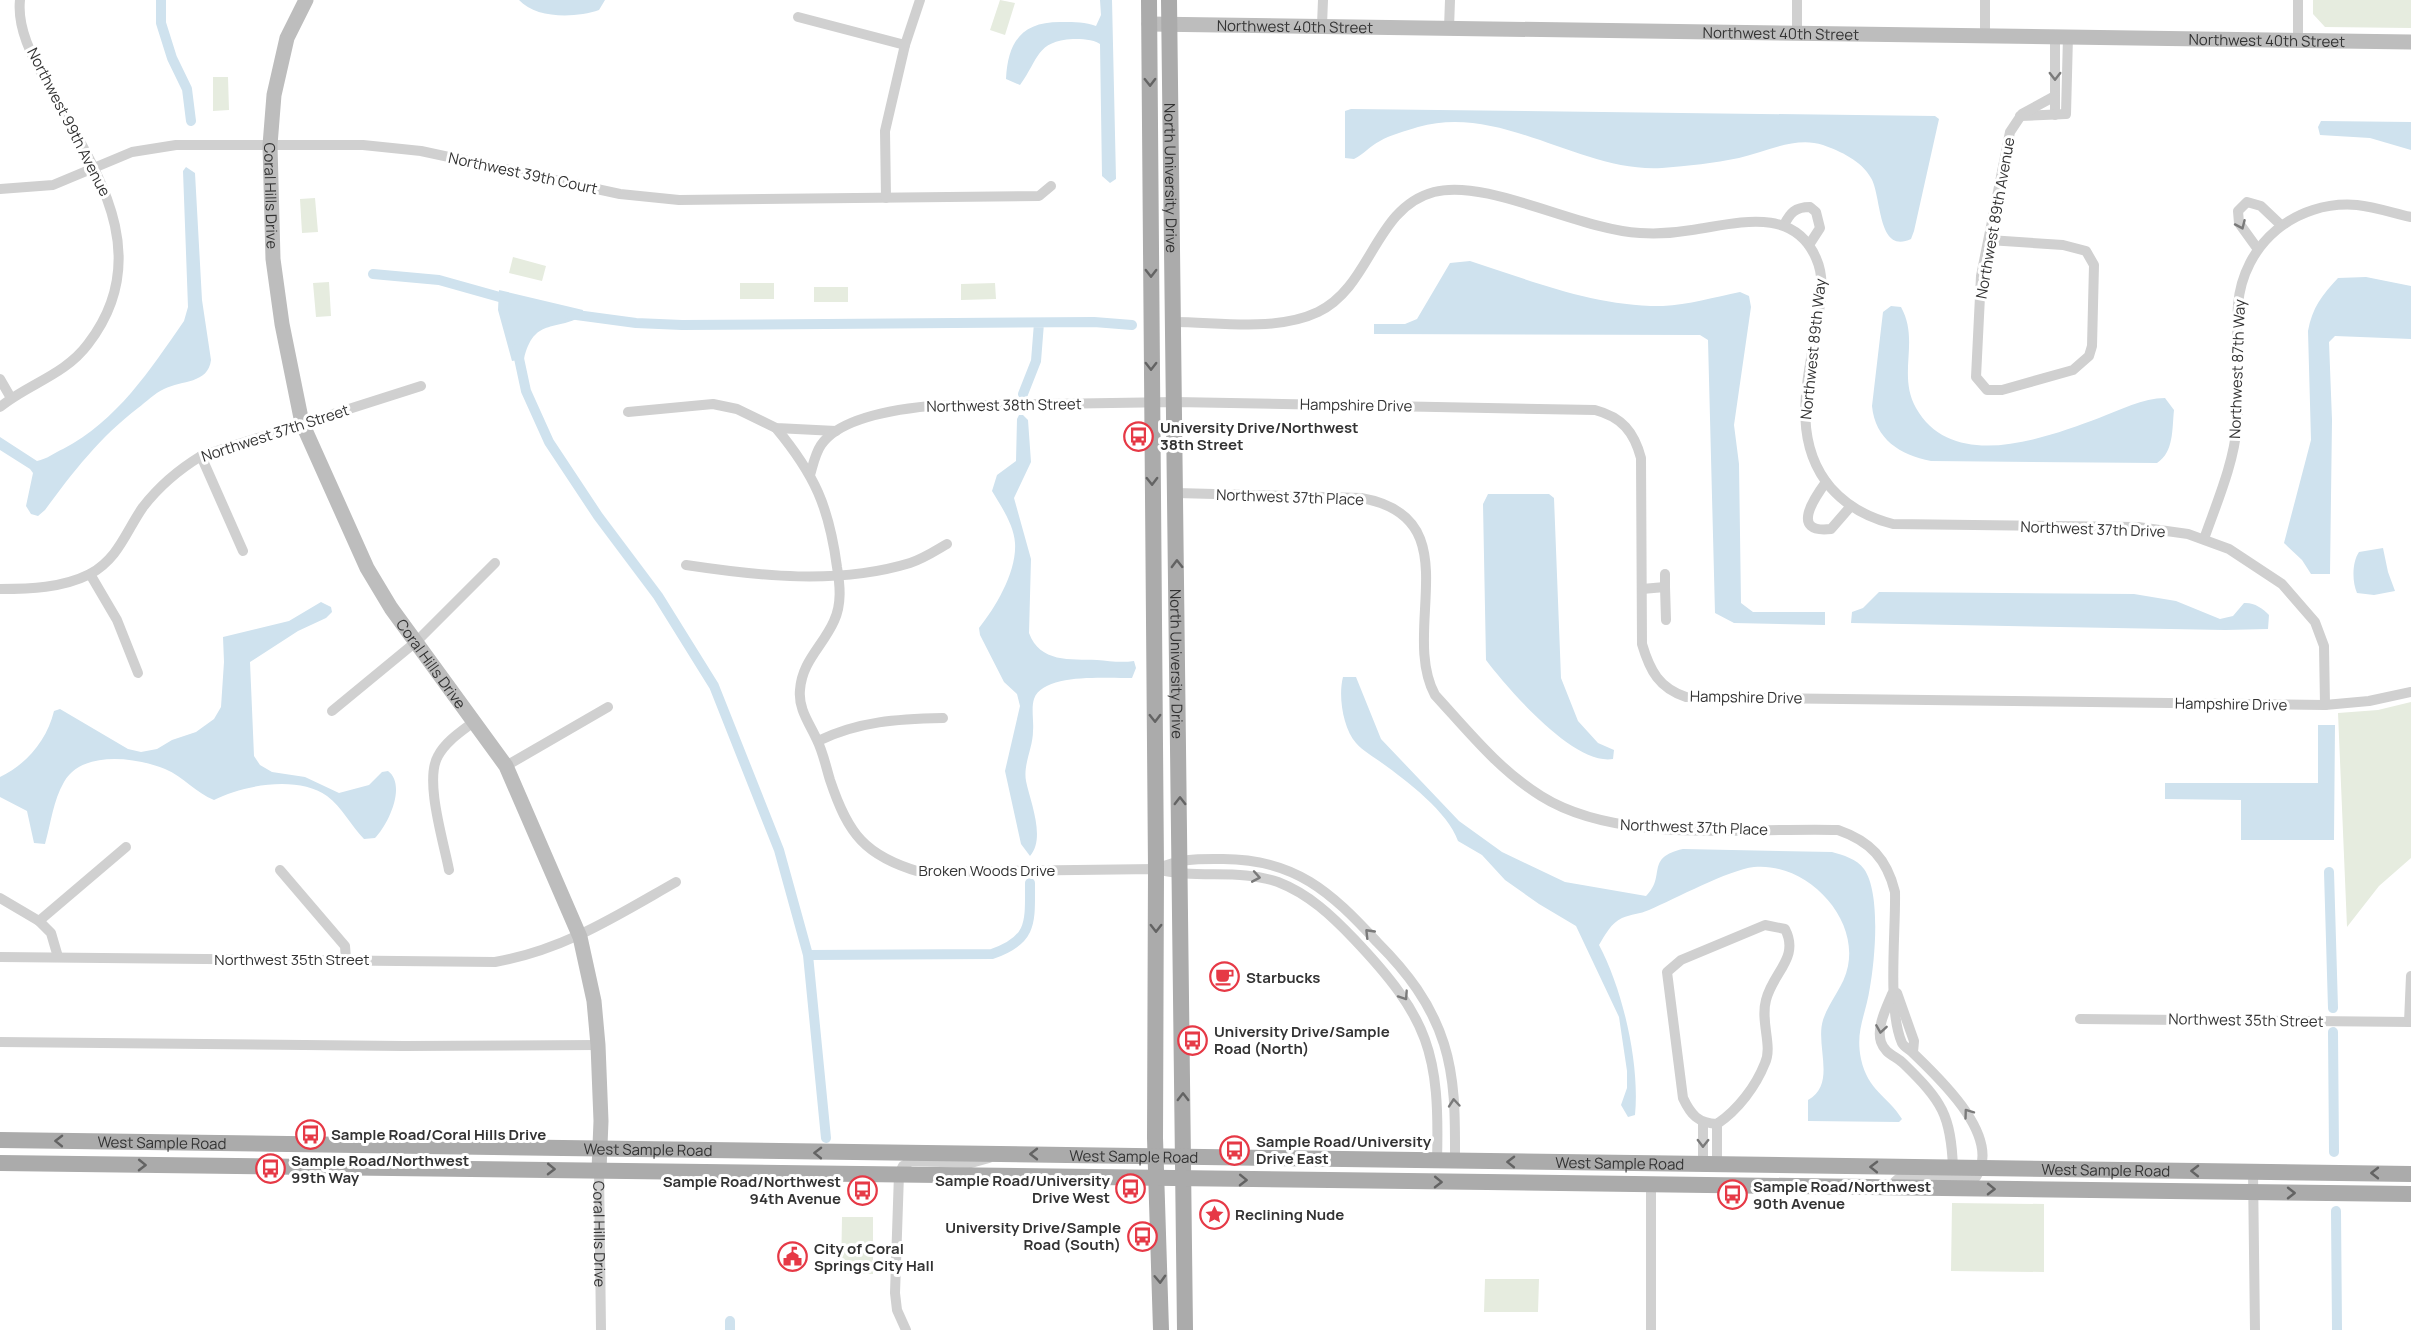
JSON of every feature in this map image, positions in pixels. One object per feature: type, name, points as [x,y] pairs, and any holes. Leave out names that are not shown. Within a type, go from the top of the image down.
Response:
[{"type":"main road","name":"North University Drive","points":[[1149,0],[1156,1154],[1161,1330]]},
{"type":"main road","name":"North University Drive","points":[[1169,0],[1179,661],[1185,1330]]},
{"type":"main road","points":[[1154,662],[1179,661]]},
{"type":"main road","points":[[1154,686],[1179,686]]},
{"type":"main road","name":"West Sample Road","points":[[0,1140],[898,1154],[1156,1154],[1437,1161],[2411,1174]]},
{"type":"main road","points":[[180,1165],[224,1156],[276,1155],[292,1144]]},
{"type":"main road","points":[[292,1166],[302,1156],[345,1145]]},
{"type":"main road","points":[[809,1173],[838,1164],[880,1163],[898,1154]]},
{"type":"main road","name":"West Sample Road","points":[[0,1163],[2411,1194]]},
{"type":"main road","points":[[1512,1182],[1539,1174],[1619,1173],[1627,1163]]},
{"type":"main road","points":[[1651,1184],[1656,1176],[1666,1173],[1753,1174],[1780,1166]]},
{"type":"street","name":"Northwest 99th Avenue","points":[[0,407],[11,398],[32,388],[72,362],[88,345],[103,321],[114,292],[118,262],[117,231],[110,202],[37,65],[23,32],[19,13],[20,0]]},
{"type":"street","name":"Coral Hills Drive","points":[[306,0],[286,38],[274,95],[270,145],[273,259],[282,324],[302,423],[367,568],[391,608],[506,766],[580,937],[594,1001],[598,1045],[602,1330]]},
{"type":"street","points":[[886,198],[885,131],[905,45],[920,0]]},
{"type":"street","points":[[1322,25],[1323,0]]},
{"type":"street","points":[[1449,28],[1450,0]]},
{"type":"street","points":[[1797,0],[1797,33]]},
{"type":"street","points":[[1984,0],[1984,36]]},
{"type":"street","points":[[2298,0],[2298,40]]},
{"type":"street","points":[[798,17],[905,45]]},
{"type":"street","name":"Northwest 40th Street","points":[[1149,24],[2411,42]]},
{"type":"street","points":[[2055,115],[2062,36]]},
{"type":"street","points":[[2020,116],[2066,114],[2062,36]]},
{"type":"street","points":[[2020,116],[2055,96]]},
{"type":"street","name":"Northwest 89th Avenue","points":[[1989,240],[2063,245],[2086,250],[2094,265],[2092,346],[2089,356],[2073,370],[2002,390],[1987,390],[1976,377],[1981,276],[2010,132],[2020,116]]},
{"type":"street","name":"Northwest 39th Court","points":[[0,189],[53,185],[132,152],[176,145],[363,145],[421,151],[620,194],[679,200],[1039,196],[1051,186]]},
{"type":"street","points":[[1174,322],[1278,321],[1316,313],[1330,305],[1356,279],[1387,226],[1399,212],[1414,200],[1452,189],[1483,193],[1623,232],[1666,233],[1746,221],[1771,222],[1784,225],[1809,245],[1820,228],[1816,212],[1810,207],[1796,209],[1784,225]]},
{"type":"street","points":[[2257,248],[2239,223],[2238,211],[2242,206],[2247,202],[2261,206],[2281,225]]},
{"type":"street","name":"Northwest 87th Way","points":[[2204,539],[2236,435],[2239,404],[2238,306],[2245,274],[2257,248],[2281,225],[2296,216],[2330,206],[2347,205],[2411,217]]},
{"type":"street","name":"Northwest 89th Way","points":[[1809,245],[1822,279],[1805,422],[1811,454],[1826,482],[1836,493]]},
{"type":"street","points":[[0,379],[11,398]]},
{"type":"street","name":"Northwest 37th Street","points":[[0,589],[31,589],[65,583],[90,574],[110,558],[128,536],[142,509],[159,488],[177,471],[201,456],[421,386]]},
{"type":"street","name":"Northwest 38th Street","points":[[810,476],[815,456],[822,443],[836,431],[872,416],[902,409],[1175,402]]},
{"type":"street","name":"Hampshire Drive","points":[[1175,402],[1596,410],[1610,414],[1625,425],[1636,439],[1641,458],[1642,644],[1648,665],[1657,680],[1669,692],[1686,698],[2325,705],[2369,701],[2411,692]]},
{"type":"street","name":"Northwest 38th Street","points":[[628,412],[713,404],[737,409],[776,428],[836,431]]},
{"type":"street","name":"Northwest 38th Street","points":[[776,428],[810,476]]},
{"type":"street","points":[[201,456],[243,550]]},
{"type":"street","name":"Broken Woods Drive","points":[[810,476],[825,503],[832,529],[840,603],[834,622],[806,664],[799,691],[805,720],[818,741],[831,783],[849,826],[866,847],[891,863],[920,872],[1156,869],[1227,859],[1251,860],[1289,870],[1330,894],[1402,968],[1430,1010],[1450,1066],[1455,1110],[1455,1161]]},
{"type":"street","points":[[1826,482],[1810,504],[1807,516],[1811,525],[1816,529],[1830,530],[1851,506]]},
{"type":"street","name":"Northwest 37th Place","points":[[1176,493],[1361,498],[1391,505],[1413,523],[1424,553],[1426,662],[1430,686],[1435,695],[1501,765],[1542,797],[1564,808],[1608,823],[1656,828],[1838,830],[1863,840],[1883,860],[1891,875],[1894,892],[1895,988],[1914,1041],[1913,1052]]},
{"type":"street","name":"Northwest 37th Drive","points":[[1836,493],[1851,506],[1881,521],[1900,524],[2138,527],[2165,530],[2204,539],[2229,549],[2267,572],[2289,590],[2307,611],[2322,636],[2324,646],[2325,705]]},
{"type":"street","points":[[686,565],[741,574],[838,576],[912,563],[947,544]]},
{"type":"street","points":[[332,711],[417,641],[495,563]]},
{"type":"street","points":[[90,574],[117,620],[138,673]]},
{"type":"street","points":[[1665,574],[1666,620]]},
{"type":"street","points":[[1642,588],[1665,587]]},
{"type":"street","points":[[506,766],[608,707]]},
{"type":"street","points":[[818,741],[841,730],[887,719],[943,718]]},
{"type":"street","points":[[448,870],[434,788],[434,766],[445,747],[475,721]]},
{"type":"street","points":[[39,921],[126,847]]},
{"type":"street","points":[[1227,859],[1227,874]]},
{"type":"street","name":"Broken Woods Drive","points":[[1156,869],[1181,867],[1278,882],[1317,904],[1390,978],[1416,1017],[1434,1069],[1438,1110],[1437,1161]]},
{"type":"street","points":[[280,870],[345,946],[346,959]]},
{"type":"street","name":"Northwest 35th Street","points":[[0,957],[495,962],[528,956],[580,937],[676,882]]},
{"type":"street","points":[[1317,904],[1330,894]]},
{"type":"street","points":[[0,898],[39,921],[51,933],[58,957]]},
{"type":"street","points":[[1710,1164],[1717,1124],[1739,1105],[1769,1053],[1763,1024],[1764,1009],[1774,978],[1789,958],[1792,949],[1785,929],[1758,926],[1681,960],[1667,972],[1683,1098],[1694,1118],[1703,1123],[1717,1124]]},
{"type":"street","points":[[1390,978],[1402,968]]},
{"type":"street","points":[[2410,1022],[2411,976]]},
{"type":"street","name":"Northwest 37th Place","points":[[1895,988],[1882,1021],[1880,1040],[1887,1052],[1902,1062],[1935,1097],[1946,1116],[1951,1134],[1953,1168]]},
{"type":"street","name":"Northwest 35th Street","points":[[2080,1019],[2410,1022]]},
{"type":"street","points":[[0,1042],[404,1046],[598,1045]]},
{"type":"street","points":[[1888,1188],[1898,1179],[1963,1180],[1976,1177],[1982,1168],[1979,1135],[1972,1117],[1913,1052],[1902,1062]]},
{"type":"street","points":[[1434,1069],[1450,1066]]},
{"type":"street","points":[[1703,1123],[1710,1164]]},
{"type":"street","points":[[906,1330],[897,1310],[895,1293],[899,1174],[903,1166],[911,1161],[971,1163],[999,1154]]},
{"type":"street","points":[[2253,1172],[2255,1330]]},
{"type":"street","points":[[1651,1184],[1651,1330]]},
{"type":"shaded area","points":[[1000,0],[1015,3],[1005,35],[990,30]]},
{"type":"shaded area","points":[[2313,0],[2411,0],[2411,28],[2325,27],[2313,14]]},
{"type":"shaded area","points":[[213,77],[228,77],[229,110],[213,111]]},
{"type":"shaded area","points":[[315,198],[318,232],[302,233],[300,199]]},
{"type":"shaded area","points":[[513,257],[546,266],[542,281],[509,273]]},
{"type":"shaded area","points":[[329,282],[331,316],[316,317],[313,283]]},
{"type":"shaded area","points":[[740,283],[774,283],[774,299],[740,299]]},
{"type":"shaded area","points":[[995,283],[996,299],[961,300],[961,284]]},
{"type":"shaded area","points":[[814,287],[848,287],[848,302],[814,302]]},
{"type":"shaded area","points":[[2411,702],[2411,858],[2379,886],[2347,927],[2338,713],[2378,710]]},
{"type":"shaded area","points":[[1952,1203],[2044,1204],[2044,1272],[1951,1271]]},
{"type":"shaded area","points":[[842,1217],[873,1217],[873,1274],[841,1274]]},
{"type":"shaded area","points":[[1485,1279],[1539,1279],[1538,1312],[1484,1312]]},
{"type":"water","points":[[519,0],[605,0],[599,10],[590,13],[557,15],[535,11]]},
{"type":"water","points":[[1100,0],[1112,0],[1116,179],[1110,183],[1102,176],[1100,44],[1090,40],[1076,39],[1052,43],[1040,53],[1020,85],[1006,79],[1010,53],[1021,35],[1028,29],[1038,25],[1063,22],[1080,22],[1096,26],[1101,15]]},
{"type":"water","points":[[1351,109],[1935,116],[1939,119],[1914,231],[1911,239],[1900,242],[1892,239],[1886,231],[1874,186],[1867,172],[1850,157],[1823,145],[1802,142],[1720,161],[1662,168],[1631,167],[1601,160],[1510,131],[1480,124],[1449,122],[1418,127],[1393,135],[1376,143],[1354,159],[1345,158],[1345,111]]},
{"type":"water","points":[[2321,121],[2411,122],[2411,150],[2370,138],[2320,135],[2318,127]]},
{"type":"water","points":[[186,167],[195,173],[202,300],[211,360],[209,368],[200,377],[161,391],[124,419],[88,456],[45,510],[38,516],[31,514],[26,506],[33,473],[0,450],[0,437],[37,461],[63,449],[100,424],[116,409],[145,376],[184,321],[188,307],[183,171]]},
{"type":"water","points":[[1470,261],[1565,291],[1613,302],[1663,306],[1740,292],[1749,296],[1751,307],[1734,425],[1739,464],[1741,603],[1753,612],[1825,612],[1825,625],[1734,623],[1715,613],[1708,340],[1700,335],[1374,334],[1374,324],[1405,324],[1417,319],[1450,263]]},
{"type":"water","points":[[2366,277],[2411,286],[2411,339],[2335,336],[2329,342],[2332,420],[2330,574],[2311,574],[2302,560],[2284,543],[2311,440],[2308,331],[2318,302],[2338,278]]},
{"type":"water","points":[[499,290],[583,310],[582,316],[540,331],[533,337],[524,359],[512,361],[498,310]]},
{"type":"water","points":[[1891,306],[1901,307],[1909,332],[1908,383],[1916,408],[1932,428],[1953,440],[1976,445],[2001,445],[2027,441],[2077,426],[2140,402],[2165,398],[2174,410],[2171,440],[2167,453],[2157,463],[1931,461],[1909,455],[1891,444],[1884,436],[1874,418],[1872,406],[1883,312]]},
{"type":"water","points":[[1019,415],[1023,415],[1028,420],[1031,462],[1014,498],[1031,559],[1029,633],[1040,650],[1057,657],[1115,662],[1134,661],[1136,668],[1132,678],[1078,679],[1050,684],[1040,690],[1034,699],[1033,737],[1025,775],[1037,830],[1035,848],[1030,856],[1021,844],[1005,771],[1020,706],[1017,694],[1004,682],[980,635],[979,628],[1004,588],[1013,565],[1014,536],[992,491],[997,475],[1016,461]]},
{"type":"water","points":[[1488,494],[1549,494],[1554,498],[1561,678],[1578,721],[1598,743],[1614,750],[1613,759],[1597,758],[1580,751],[1561,738],[1526,706],[1486,660],[1483,504]]},
{"type":"water","points":[[2383,548],[2395,591],[2374,595],[2357,593],[2353,572],[2359,552]]},
{"type":"water","points":[[1879,592],[2134,594],[2176,601],[2220,619],[2233,616],[2244,603],[2251,603],[2269,615],[2268,629],[1851,623],[1852,612],[1863,608]]},
{"type":"water","points":[[321,602],[331,607],[332,612],[326,618],[298,631],[250,662],[254,756],[260,765],[272,772],[305,777],[339,793],[369,785],[382,772],[388,771],[396,786],[396,795],[390,815],[375,838],[364,839],[332,800],[315,790],[286,784],[270,784],[240,790],[214,800],[165,769],[125,759],[96,761],[72,772],[57,797],[45,844],[34,843],[27,811],[0,797],[0,777],[27,758],[41,741],[54,711],[60,709],[128,749],[141,752],[157,749],[172,740],[196,732],[214,719],[221,707],[223,637],[289,621]]},
{"type":"water","points":[[1343,677],[1356,677],[1381,739],[1459,821],[1502,852],[1565,882],[1646,896],[1652,889],[1664,857],[1683,849],[1832,852],[1858,863],[1869,880],[1875,910],[1872,975],[1859,1039],[1861,1059],[1873,1086],[1902,1119],[1899,1122],[1808,1121],[1808,1100],[1817,1093],[1823,1075],[1821,1030],[1823,1020],[1848,966],[1849,947],[1845,928],[1836,911],[1824,896],[1809,883],[1792,873],[1773,868],[1754,867],[1730,873],[1649,910],[1618,920],[1611,926],[1599,945],[1608,963],[1622,1005],[1632,1051],[1635,1073],[1635,1115],[1628,1117],[1621,1105],[1627,1088],[1627,1071],[1619,1017],[1576,926],[1505,880],[1482,855],[1458,841],[1445,819],[1426,798],[1356,743],[1348,729],[1343,712],[1341,693]]},
{"type":"water","points":[[2318,725],[2335,725],[2334,840],[2241,840],[2241,800],[2165,799],[2165,783],[2318,783]]},
{"type":"waterway","points":[[161,0],[161,23],[172,58],[187,89],[191,121]]},
{"type":"waterway","points":[[373,274],[439,280],[510,300]]},
{"type":"waterway","points":[[569,314],[636,323],[682,325],[1094,322],[1132,325]]},
{"type":"waterway","points":[[1023,394],[1036,361],[1039,323]]},
{"type":"waterway","points":[[517,349],[526,391],[549,442],[598,516],[658,596],[714,686],[779,850],[808,955],[826,1138]]},
{"type":"waterway","points":[[2329,872],[2333,1008]]},
{"type":"waterway","points":[[808,955],[992,954],[1005,949],[1022,936],[1029,919],[1030,883]]},
{"type":"waterway","points":[[2333,1032],[2334,1152]]},
{"type":"waterway","points":[[2336,1211],[2337,1330]]},
{"type":"waterway","points":[[730,1321],[730,1330]]},
{"type":"place","name":"University Drive/Northwest 38th Street","points":[[1139,436]]},
{"type":"place","name":"Starbucks","points":[[1225,977]]},
{"type":"place","name":"University Drive/Sample Road (North)","points":[[1193,1040]]},
{"type":"place","name":"Sample Road/Coral Hills Drive","points":[[310,1134]]},
{"type":"place","name":"Sample Road/University Drive East","points":[[1235,1150]]},
{"type":"place","name":"Sample Road/Northwest 99th Way","points":[[270,1169]]},
{"type":"place","name":"Sample Road/University Drive West","points":[[1131,1189]]},
{"type":"place","name":"Sample Road/Northwest 94th Avenue","points":[[862,1190]]},
{"type":"place","name":"Sample Road/Northwest 90th Avenue","points":[[1732,1195]]},
{"type":"place","name":"Reclining Nude","points":[[1214,1214]]},
{"type":"place","name":"University Drive/Sample Road (South)","points":[[1142,1236]]},
{"type":"place","name":"City of Coral Springs City Hall","points":[[793,1257]]}]
